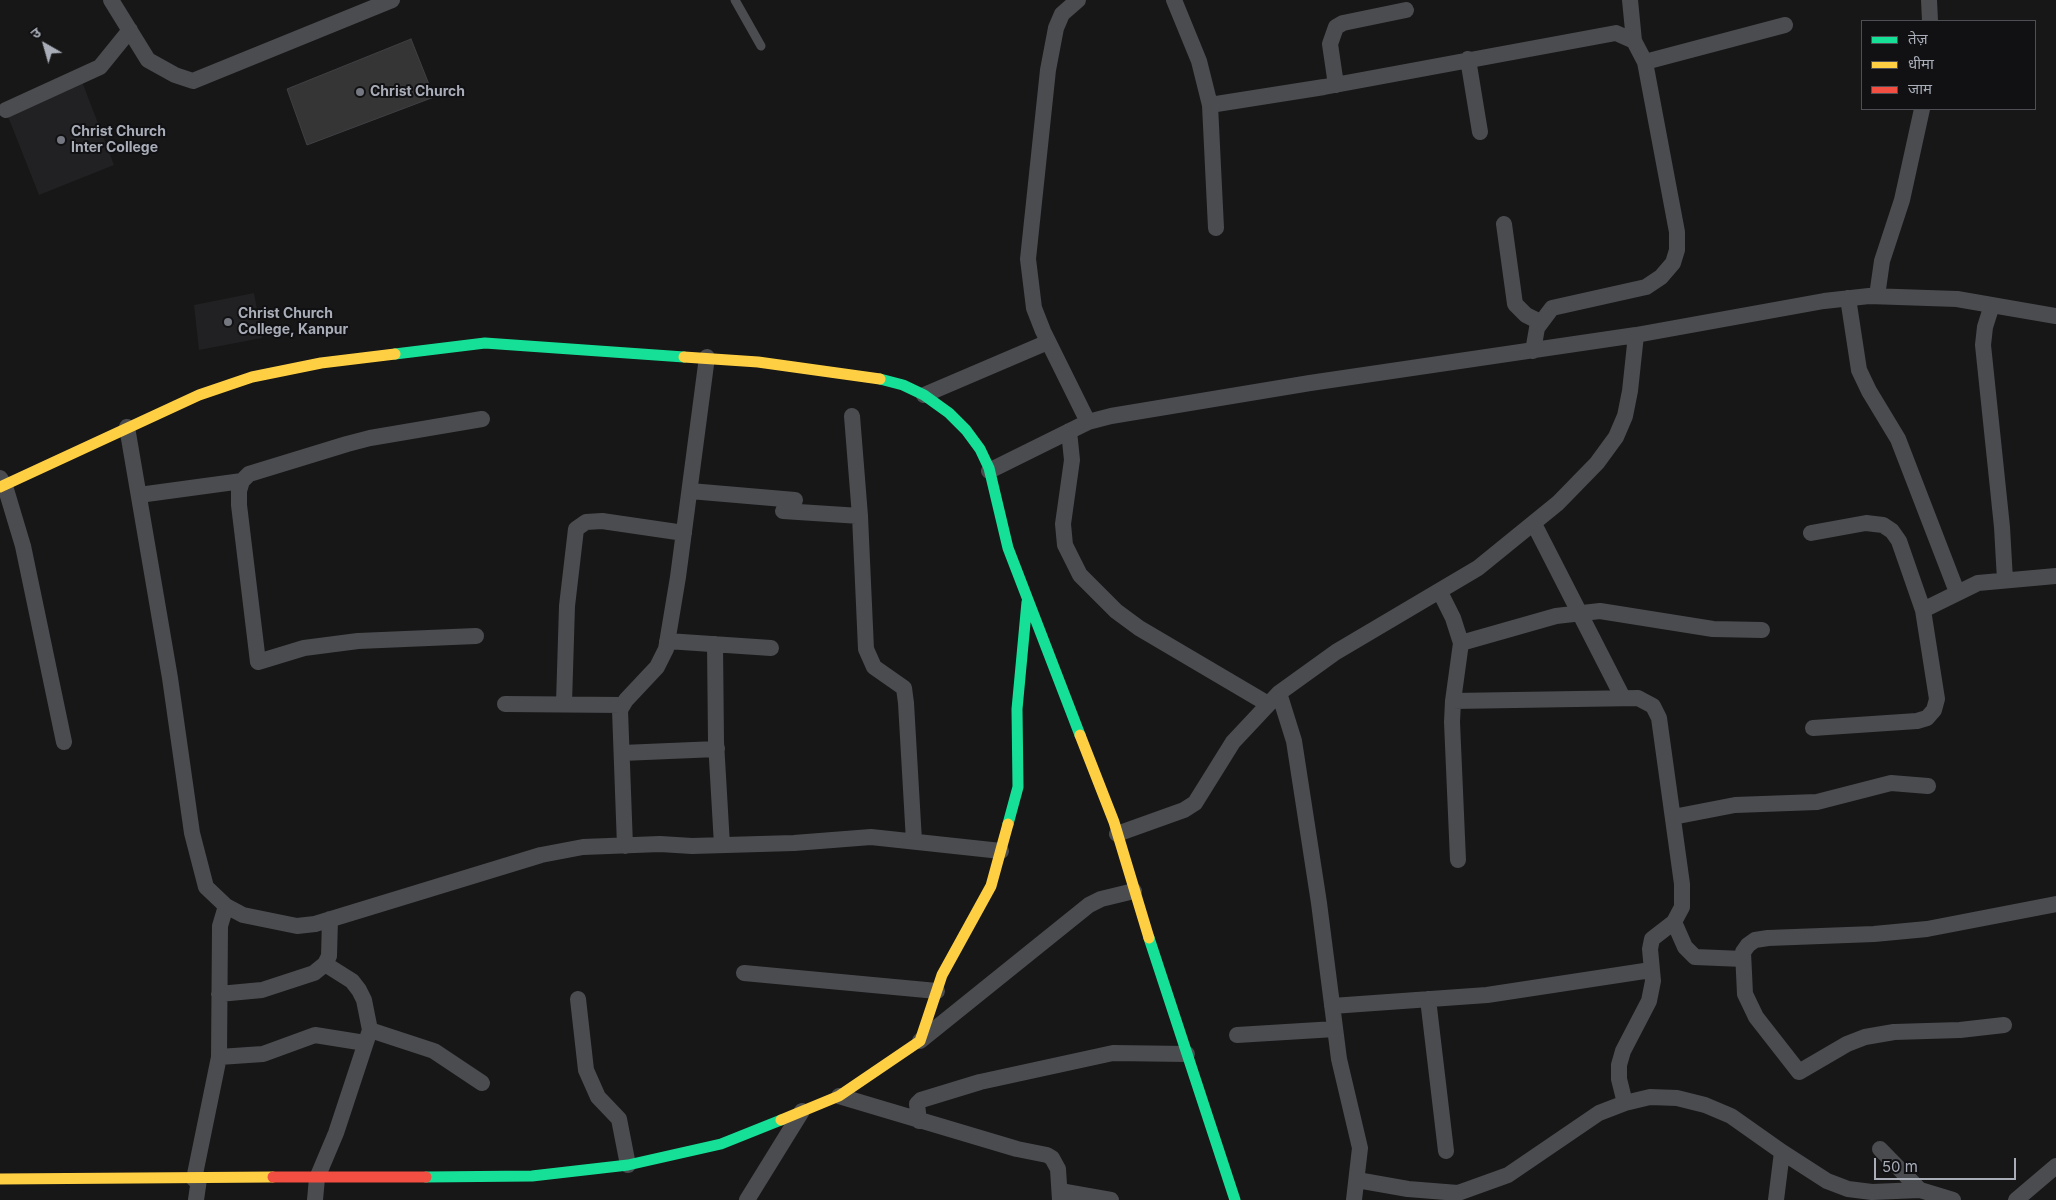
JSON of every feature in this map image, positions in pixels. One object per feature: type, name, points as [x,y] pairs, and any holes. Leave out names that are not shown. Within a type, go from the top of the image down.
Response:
[{"type":"street","points":[[111,0],[148,60],[175,76],[194,81],[392,0]]},
{"type":"street","points":[[1078,0],[1062,14],[1056,28],[1048,70],[1028,259],[1034,308],[1048,342],[1088,422]]},
{"type":"street","points":[[1174,0],[1199,61],[1210,105],[1216,228]]},
{"type":"street","points":[[1533,351],[1537,328],[1552,308],[1612,296],[1646,286],[1661,277],[1673,264],[1677,250],[1677,232],[1645,62],[1634,41],[1630,0]]},
{"type":"street","points":[[1929,0],[1930,20]]},
{"type":"street","points":[[1336,85],[1330,44],[1336,27],[1343,23],[1406,10]]},
{"type":"street","points":[[1645,62],[1785,25]]},
{"type":"street","points":[[6,110],[100,67],[130,30]]},
{"type":"street","points":[[1210,105],[1336,85],[1616,33],[1634,41]]},
{"type":"street","points":[[1468,59],[1480,132]]},
{"type":"street","points":[[1877,296],[1882,261],[1902,200],[1922,110]]},
{"type":"street","points":[[1504,224],[1515,304],[1526,315],[1540,322]]},
{"type":"street","points":[[989,471],[1088,422],[1111,416],[1301,385],[1636,335],[1848,298],[1877,296],[1957,299],[2056,316]]},
{"type":"street","points":[[1848,298],[1860,370],[1869,391],[1898,439],[1957,592]]},
{"type":"street","points":[[1992,305],[1985,327],[1983,345],[2000,499],[2006,580]]},
{"type":"street","points":[[1117,834],[1184,810],[1195,803],[1233,742],[1274,698],[1336,652],[1478,568],[1558,503],[1597,463],[1616,437],[1625,416],[1630,391],[1636,335]]},
{"type":"street","points":[[924,394],[1048,342]]},
{"type":"street","points":[[64,742],[23,546],[2,484],[199,395],[252,378],[321,363],[485,343],[707,357],[865,376],[903,385],[924,394],[949,413],[966,430],[980,449],[989,471],[1008,548],[1117,834],[1235,1200]]},
{"type":"street","points":[[625,846],[619,715],[622,705],[658,667],[663,659],[684,533],[707,357]]},
{"type":"street","points":[[852,416],[860,516],[866,649],[874,667],[904,688],[914,842]]},
{"type":"street","points":[[139,495],[242,481],[249,474],[260,470],[370,438],[482,419]]},
{"type":"street","points":[[127,427],[170,678],[192,833],[206,887],[226,906],[243,915],[297,926],[330,920],[541,855],[583,847],[722,845],[871,837],[1001,850]]},
{"type":"street","points":[[1069,431],[1072,460],[1063,524],[1065,545],[1080,575],[1116,611],[1139,628],[1274,698],[1294,741],[1319,903],[1335,1029],[1343,1078],[1360,1148],[1354,1200]]},
{"type":"street","points":[[242,481],[239,505],[258,662],[304,648],[358,641],[476,636]]},
{"type":"street","points":[[690,491],[795,500]]},
{"type":"street","points":[[783,511],[860,516]]},
{"type":"street","points":[[564,703],[567,606],[576,529],[586,522],[602,521],[684,533]]},
{"type":"street","points":[[1811,533],[1866,523],[1883,525],[1892,531],[1899,541],[1923,610],[1937,699],[1934,710],[1927,718],[1917,721],[1812,728]]},
{"type":"street","points":[[1534,524],[1623,698]]},
{"type":"street","points":[[1923,610],[1978,583],[2056,576]]},
{"type":"street","points":[[1440,592],[1453,618],[1461,644],[1453,701],[1458,860]]},
{"type":"street","points":[[920,1041],[942,975],[991,886],[1018,787],[1017,709],[1028,599]]},
{"type":"street","points":[[1461,644],[1556,616],[1600,610],[1713,628],[1762,630]]},
{"type":"street","points":[[667,641],[771,648]]},
{"type":"street","points":[[715,644],[717,749],[722,845]]},
{"type":"street","points":[[1453,701],[1638,698],[1648,701],[1654,706],[1659,718],[1673,818],[1682,884],[1682,907],[1674,922],[1652,939],[1651,970],[1653,981],[1649,1001],[1619,1065],[1619,1079],[1625,1103]]},
{"type":"street","points":[[505,704],[564,703],[622,705]]},
{"type":"street","points":[[622,753],[717,749]]},
{"type":"street","points":[[1673,818],[1734,805],[1817,802],[1891,783],[1928,786]]},
{"type":"street","points":[[0,1179],[532,1176],[628,1165],[721,1144],[839,1096],[920,1041],[1089,905],[1101,898],[1134,891]]},
{"type":"street","points":[[2004,1025],[1960,1030],[1894,1032],[1865,1037],[1847,1044],[1799,1072],[1756,1017],[1745,994],[1743,952],[1755,940],[1768,938],[1874,934],[1927,929],[2056,904]]},
{"type":"street","points":[[196,1200],[196,1179],[219,1057],[220,926],[226,906]]},
{"type":"street","points":[[219,994],[262,990],[314,973],[325,964],[328,956],[330,920]]},
{"type":"street","points":[[1674,922],[1685,947],[1695,957],[1743,959]]},
{"type":"street","points":[[315,1200],[317,1178],[336,1133],[368,1037],[364,1000],[359,990],[352,981],[325,964]]},
{"type":"street","points":[[1332,1006],[1496,994],[1651,970]]},
{"type":"street","points":[[744,973],[937,991]]},
{"type":"street","points":[[1428,999],[1446,1151]]},
{"type":"street","points":[[578,1000],[586,1070],[598,1097],[619,1119],[628,1165]]},
{"type":"street","points":[[1237,1035],[1335,1029]]},
{"type":"street","points":[[219,1057],[264,1054],[315,1035],[368,1037],[434,1051],[482,1083]]},
{"type":"street","points":[[920,1121],[917,1104],[921,1100],[980,1082],[1113,1053],[1187,1054]]},
{"type":"street","points":[[839,1096],[1016,1149],[1046,1155],[1052,1158],[1058,1169],[1060,1196],[1111,1200]]},
{"type":"street","points":[[1357,1180],[1408,1189],[1458,1193],[1476,1188],[1508,1175],[1599,1113],[1625,1103],[1650,1097],[1677,1098],[1705,1105],[1731,1116],[1782,1152],[1836,1186],[1871,1196],[1920,1190],[1953,1200]]},
{"type":"street","points":[[747,1200],[802,1111]]},
{"type":"street","points":[[1880,1149],[1920,1190]]},
{"type":"street","points":[[1776,1200],[1782,1152]]},
{"type":"street","points":[[2016,1200],[2056,1166]]},
{"type":"lane","points":[[735,0],[761,46]]},
{"type":"shaded area","name":"Christ Church Inter College","points":[[81,79],[114,165],[39,195],[7,114]]},
{"type":"shaded area","name":"Christ Church College, Kanpur","points":[[254,293],[262,338],[199,350],[194,305]]},
{"type":"building","name":"Christ Church","points":[[411,39],[434,97],[307,145],[287,89]]},
{"type":"traffic: fast","points":[[395,354],[485,343],[684,357]]},
{"type":"traffic: fast","points":[[880,379],[903,385],[924,395],[949,413],[966,430],[980,449],[989,468],[1008,548],[1080,735]]},
{"type":"traffic: fast","points":[[1008,824],[1018,787],[1017,709],[1027,602]]},
{"type":"traffic: fast","points":[[1149,938],[1235,1200]]},
{"type":"traffic: fast","points":[[426,1177],[532,1176],[628,1165],[721,1144],[781,1120]]},
{"type":"traffic: slow","points":[[0,487],[199,395],[252,377],[321,363],[395,354]]},
{"type":"traffic: slow","points":[[684,357],[758,362],[880,379]]},
{"type":"traffic: slow","points":[[1080,735],[1114,822],[1149,938]]},
{"type":"traffic: slow","points":[[781,1120],[839,1096],[920,1041],[942,975],[991,886],[1008,824]]},
{"type":"traffic: slow","points":[[0,1179],[273,1177]]},
{"type":"traffic: jam","points":[[273,1177],[426,1177]]},
{"type":"place","name":"Christ Church","points":[[360,92]]},
{"type":"place","name":"Christ Church Inter College","points":[[61,140]]},
{"type":"place","name":"Christ Church College, Kanpur","points":[[228,322]]}]
